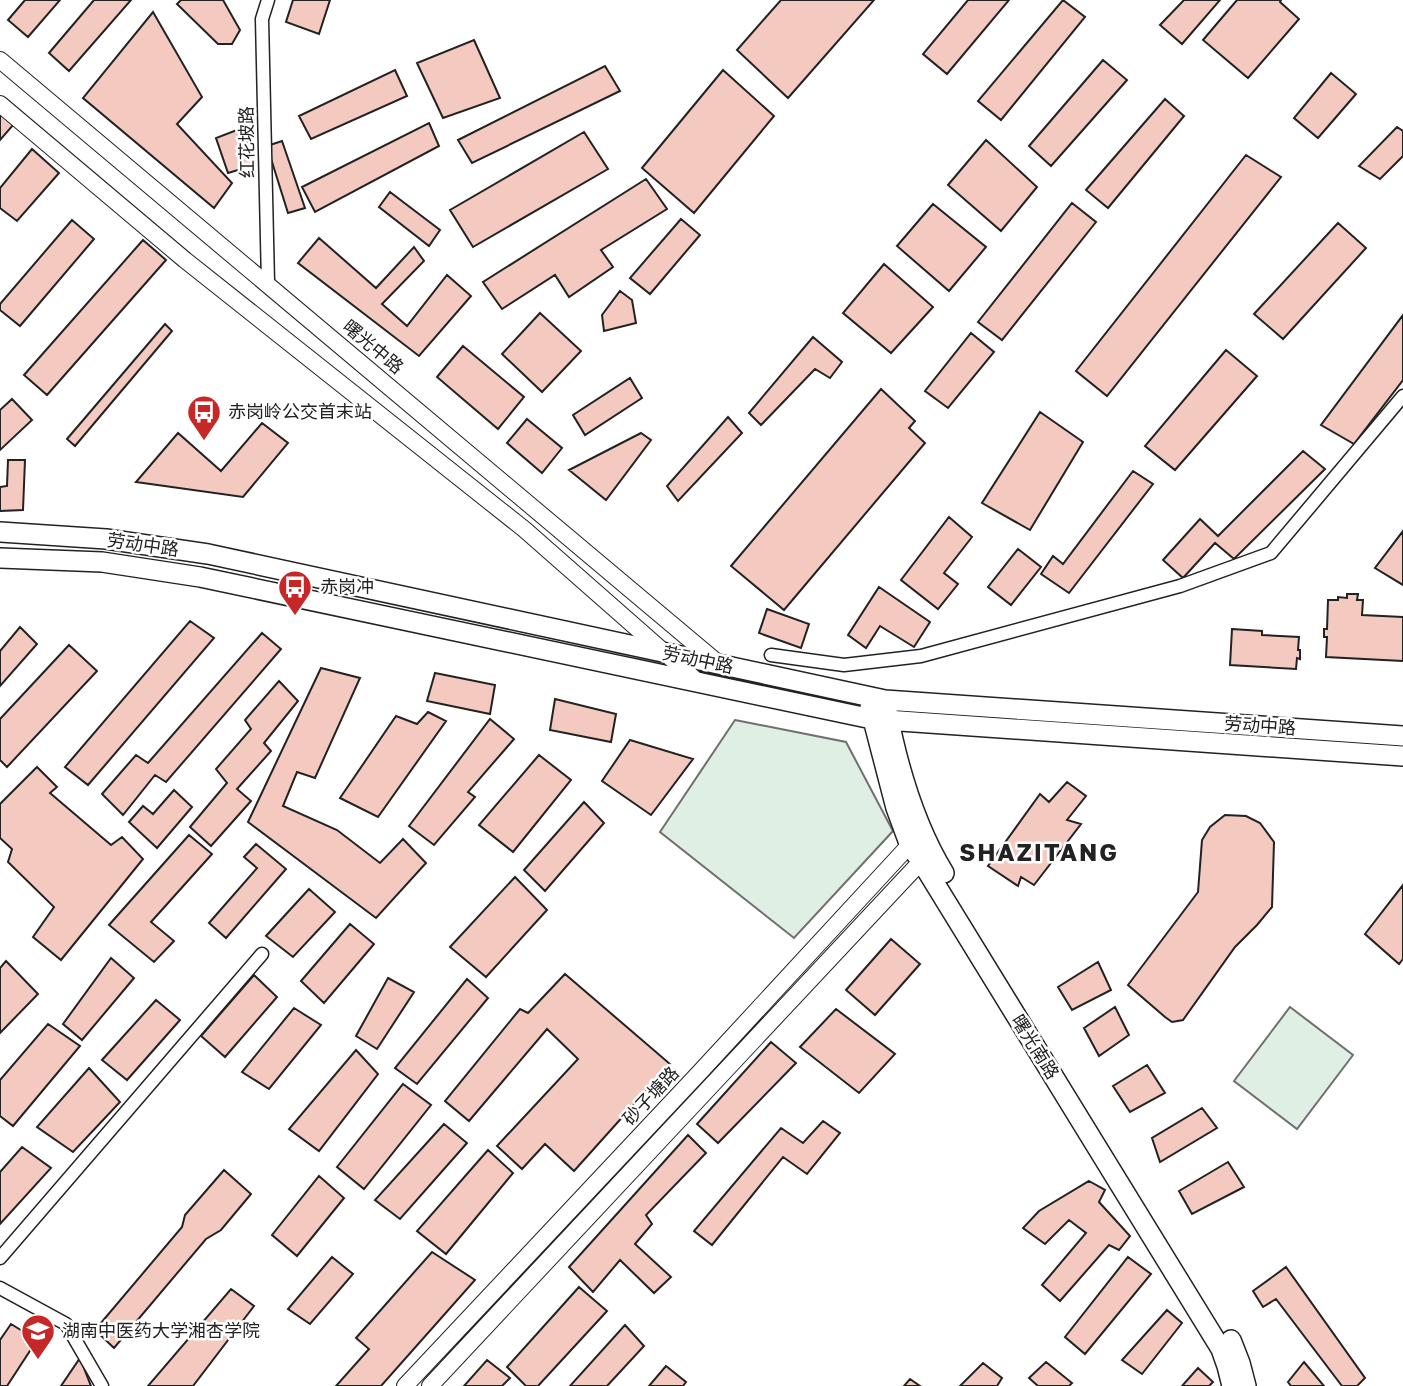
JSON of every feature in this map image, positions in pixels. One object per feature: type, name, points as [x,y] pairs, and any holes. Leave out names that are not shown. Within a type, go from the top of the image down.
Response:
[{"type":"main road","name":"劳动中路","points":[[0,532],[106,539],[208,554],[876,698],[1403,736]]},
{"type":"main road","name":"劳动中路","points":[[0,558],[102,562],[200,577],[881,720],[1403,756]]},
{"type":"main road","name":"曙光南路","points":[[876,698],[896,808],[1232,1342],[1246,1386]]},
{"type":"main road","name":"曙光南路","points":[[921,847],[1221,1349],[1232,1386]]},
{"type":"street","name":"红花坡路","points":[[268,0],[262,19],[268,283]]},
{"type":"street","name":"曙光中路","points":[[0,60],[719,664]]},
{"type":"street","points":[[0,104],[185,260],[524,529],[698,682]]},
{"type":"street","points":[[771,655],[844,665],[921,656],[1180,586],[1271,553],[1403,396]]},
{"type":"street","points":[[430,1386],[921,847]]},
{"type":"street","name":"砂子塘路","points":[[405,1386],[921,847]]},
{"type":"street","points":[[0,1258],[262,954]]},
{"type":"street","points":[[0,1288],[66,1324],[102,1386]]},
{"type":"green space","points":[[735,720],[846,742],[893,831],[794,938],[660,832]]},
{"type":"green space","points":[[1290,1007],[1353,1055],[1297,1129],[1234,1081]]},
{"type":"building","points":[[25,0],[60,0],[28,37],[8,20]]},
{"type":"building","points":[[94,0],[131,0],[69,71],[49,53]]},
{"type":"building","points":[[181,0],[223,0],[240,30],[232,44],[218,44],[177,4]]},
{"type":"building","points":[[293,0],[330,0],[319,34],[286,22]]},
{"type":"building","points":[[781,0],[874,0],[788,98],[737,50]]},
{"type":"building","points":[[968,0],[1009,0],[947,74],[923,54]]},
{"type":"building","points":[[1063,0],[1085,17],[1001,120],[978,101]]},
{"type":"building","points":[[1184,0],[1220,0],[1182,44],[1160,25]]},
{"type":"building","points":[[1237,0],[1281,0],[1280,2],[1299,19],[1248,78],[1203,40]]},
{"type":"building","points":[[153,12],[202,97],[177,124],[232,183],[214,208],[83,98]]},
{"type":"building","points":[[474,40],[500,98],[443,118],[417,63]]},
{"type":"building","points":[[1103,60],[1127,80],[1051,166],[1029,146]]},
{"type":"building","points":[[605,66],[620,91],[472,163],[458,140]]},
{"type":"building","points":[[395,70],[407,96],[311,139],[299,116]]},
{"type":"building","points":[[723,70],[774,116],[694,213],[642,168]]},
{"type":"building","points":[[1331,73],[1356,94],[1318,138],[1294,118]]},
{"type":"building","points":[[1165,99],[1184,116],[1108,208],[1086,190]]},
{"type":"building","points":[[0,113],[14,124],[0,140]]},
{"type":"building","points":[[429,123],[439,146],[315,212],[302,187]]},
{"type":"building","points":[[1397,127],[1403,131],[1403,156],[1380,179],[1359,166]]},
{"type":"building","points":[[242,128],[255,165],[228,173],[216,138]]},
{"type":"building","points":[[584,132],[608,169],[473,247],[450,210]]},
{"type":"building","points":[[986,140],[1037,187],[1001,231],[948,185]]},
{"type":"building","points":[[282,141],[305,208],[288,213],[267,146]]},
{"type":"building","points":[[32,149],[59,173],[17,221],[0,208],[0,188]]},
{"type":"building","points":[[1246,155],[1281,177],[1107,396],[1076,371]]},
{"type":"building","points":[[646,179],[667,209],[601,250],[613,267],[569,297],[555,275],[502,309],[483,282]]},
{"type":"building","points":[[390,192],[440,230],[429,246],[379,207]]},
{"type":"building","points":[[1072,203],[1096,222],[1002,340],[978,322]]},
{"type":"building","points":[[933,204],[986,247],[949,291],[897,246]]},
{"type":"building","points":[[681,219],[700,235],[650,294],[630,278]]},
{"type":"building","points":[[72,220],[94,239],[20,326],[0,310],[0,304]]},
{"type":"building","points":[[1338,223],[1366,248],[1283,339],[1254,314]]},
{"type":"building","points":[[319,238],[376,288],[414,247],[424,261],[382,304],[407,326],[447,275],[471,296],[419,356],[298,263]]},
{"type":"building","points":[[143,240],[166,260],[47,395],[24,375]]},
{"type":"building","points":[[884,264],[933,307],[891,353],[843,313]]},
{"type":"building","points":[[620,291],[632,300],[636,323],[604,331],[602,315]]},
{"type":"building","points":[[540,313],[581,351],[542,392],[502,354]]},
{"type":"building","points":[[1403,315],[1403,380],[1354,444],[1321,425]]},
{"type":"building","points":[[165,324],[172,331],[75,446],[67,439]]},
{"type":"building","points":[[971,333],[994,352],[948,408],[925,391]]},
{"type":"building","points":[[813,337],[842,362],[830,378],[815,369],[761,425],[749,413]]},
{"type":"building","points":[[463,346],[524,397],[498,429],[437,377]]},
{"type":"building","points":[[1226,350],[1257,376],[1175,470],[1145,446]]},
{"type":"building","points":[[630,378],[642,398],[585,435],[573,415]]},
{"type":"building","points":[[881,389],[915,421],[909,428],[925,443],[784,610],[731,566]]},
{"type":"building","points":[[12,399],[32,420],[0,450],[0,410]]},
{"type":"building","points":[[1040,412],[1083,442],[1030,530],[982,503]]},
{"type":"building","points":[[728,417],[742,433],[678,501],[667,486]]},
{"type":"building","points":[[527,419],[562,448],[542,473],[507,443]]},
{"type":"building","points":[[262,423],[288,443],[243,497],[136,482],[178,433],[221,471]]},
{"type":"building","points":[[641,433],[651,440],[606,500],[569,470]]},
{"type":"building","points":[[1303,451],[1325,469],[1234,559],[1215,543],[1183,578],[1163,560],[1200,519],[1218,536]]},
{"type":"building","points":[[8,460],[25,460],[23,510],[0,511],[0,487],[7,486]]},
{"type":"building","points":[[1133,471],[1153,484],[1069,593],[1041,574],[1053,556],[1063,564]]},
{"type":"building","points":[[949,517],[972,537],[944,573],[958,584],[938,609],[901,580]]},
{"type":"building","points":[[1403,531],[1403,585],[1375,568]]},
{"type":"building","points":[[1018,549],[1041,567],[1011,605],[988,587]]},
{"type":"building","points":[[879,587],[930,622],[914,647],[880,626],[866,648],[848,635]]},
{"type":"building","points":[[1347,594],[1358,594],[1357,600],[1363,600],[1362,615],[1403,617],[1403,661],[1326,657],[1327,637],[1324,637],[1324,629],[1327,629],[1328,600],[1347,598]]},
{"type":"building","points":[[767,609],[809,624],[801,648],[759,633]]},
{"type":"building","points":[[190,621],[214,638],[88,785],[65,767]]},
{"type":"building","points":[[20,627],[37,644],[0,686],[0,651]]},
{"type":"building","points":[[1232,629],[1262,631],[1262,635],[1299,637],[1300,659],[1297,658],[1296,669],[1230,665]]},
{"type":"building","points":[[262,633],[281,649],[166,782],[155,775],[123,815],[102,794],[136,755],[148,763]]},
{"type":"building","points":[[69,645],[97,671],[7,767],[0,760],[0,719]]},
{"type":"building","points":[[321,668],[360,678],[315,778],[297,772],[283,806],[337,830],[380,863],[403,839],[426,863],[376,918],[248,822]]},
{"type":"building","points":[[435,673],[495,685],[490,714],[427,701]]},
{"type":"building","points":[[279,681],[298,701],[264,743],[271,751],[237,789],[251,801],[211,846],[190,827],[227,783],[216,769],[251,729],[245,720]]},
{"type":"building","points":[[555,699],[616,714],[611,742],[550,730]]},
{"type":"building","points":[[428,712],[446,721],[378,817],[340,798],[396,716],[417,724]]},
{"type":"building","points":[[490,719],[514,739],[468,792],[475,797],[434,845],[409,826]]},
{"type":"building","points":[[630,740],[693,759],[651,815],[602,781]]},
{"type":"building","points":[[539,755],[571,780],[513,852],[479,825]]},
{"type":"building","points":[[37,767],[57,787],[50,793],[111,845],[122,837],[143,859],[61,960],[33,937],[54,907],[8,862],[12,849],[0,838],[0,804]]},
{"type":"building","points":[[1067,782],[1086,796],[1067,820],[1081,824],[1034,885],[1021,877],[1018,886],[988,866],[1040,794],[1049,802]]},
{"type":"building","points":[[174,790],[192,807],[157,848],[129,822],[143,806],[153,814]]},
{"type":"building","points":[[584,802],[604,823],[545,891],[524,870]]},
{"type":"building","points":[[1225,815],[1246,816],[1260,823],[1274,842],[1272,907],[1235,947],[1183,1020],[1172,1022],[1128,985],[1198,892],[1202,840],[1210,827]]},
{"type":"building","points":[[189,835],[212,854],[151,922],[174,941],[154,962],[109,925]]},
{"type":"building","points":[[256,844],[286,869],[226,938],[209,923],[257,868],[244,857]]},
{"type":"building","points":[[515,877],[547,910],[486,977],[450,947]]},
{"type":"building","points":[[1403,885],[1403,959],[1399,964],[1365,934]]},
{"type":"building","points":[[309,889],[335,912],[293,957],[266,936]]},
{"type":"building","points":[[350,924],[374,944],[324,1003],[301,981]]},
{"type":"building","points":[[891,939],[920,964],[875,1015],[846,990]]},
{"type":"building","points":[[111,958],[134,978],[82,1040],[63,1024]]},
{"type":"building","points":[[6,961],[38,994],[0,1033],[0,968]]},
{"type":"building","points":[[1098,962],[1111,990],[1072,1010],[1058,987]]},
{"type":"building","points":[[565,974],[670,1064],[574,1171],[545,1144],[522,1169],[497,1146],[578,1059],[547,1029],[469,1121],[445,1101],[520,1009],[528,1013]]},
{"type":"building","points":[[254,975],[277,997],[225,1057],[201,1036]]},
{"type":"building","points":[[388,978],[414,992],[377,1049],[356,1036]]},
{"type":"building","points":[[467,979],[488,998],[417,1084],[395,1068]]},
{"type":"building","points":[[156,1000],[180,1020],[127,1080],[102,1060]]},
{"type":"building","points":[[1115,1007],[1129,1035],[1099,1056],[1084,1028]]},
{"type":"building","points":[[294,1008],[321,1025],[269,1089],[242,1072]]},
{"type":"building","points":[[836,1009],[895,1054],[859,1093],[800,1047]]},
{"type":"building","points":[[48,1024],[80,1046],[13,1126],[0,1116],[0,1080]]},
{"type":"building","points":[[771,1042],[796,1063],[718,1143],[697,1124]]},
{"type":"building","points":[[356,1050],[378,1074],[319,1151],[289,1129]]},
{"type":"building","points":[[1147,1065],[1165,1093],[1130,1112],[1113,1086]]},
{"type":"building","points":[[89,1068],[120,1102],[73,1152],[37,1127]]},
{"type":"building","points":[[403,1084],[431,1105],[364,1189],[337,1167]]},
{"type":"building","points":[[1202,1108],[1217,1128],[1160,1162],[1152,1138]]},
{"type":"building","points":[[823,1121],[840,1133],[807,1174],[783,1157],[712,1245],[694,1231],[781,1128],[803,1143]]},
{"type":"building","points":[[444,1124],[467,1143],[400,1219],[375,1200]]},
{"type":"building","points":[[688,1135],[706,1153],[646,1215],[652,1224],[635,1244],[671,1277],[654,1293],[620,1260],[593,1292],[569,1267]]},
{"type":"building","points":[[22,1147],[51,1168],[0,1224],[0,1172]]},
{"type":"building","points":[[488,1150],[513,1173],[446,1254],[417,1231]]},
{"type":"building","points":[[1228,1162],[1244,1187],[1192,1214],[1179,1191]]},
{"type":"building","points":[[224,1170],[251,1194],[221,1230],[206,1239],[114,1348],[95,1330],[182,1227],[185,1215]]},
{"type":"building","points":[[319,1176],[344,1198],[297,1256],[272,1235]]},
{"type":"building","points":[[1089,1181],[1105,1190],[1099,1202],[1130,1236],[1119,1250],[1109,1245],[1060,1301],[1042,1285],[1086,1233],[1069,1220],[1045,1244],[1023,1228],[1039,1211]]},
{"type":"building","points":[[432,1252],[475,1280],[381,1386],[336,1386],[369,1349],[356,1338]]},
{"type":"building","points":[[332,1257],[353,1274],[310,1324],[288,1309]]},
{"type":"building","points":[[1128,1257],[1151,1274],[1085,1354],[1065,1337]]},
{"type":"building","points":[[1286,1267],[1365,1378],[1357,1386],[1342,1386],[1276,1299],[1263,1307],[1253,1291]]},
{"type":"building","points":[[579,1287],[607,1311],[538,1386],[526,1386],[507,1367]]},
{"type":"building","points":[[231,1289],[254,1306],[193,1386],[148,1386]]},
{"type":"building","points":[[1167,1310],[1182,1323],[1142,1374],[1122,1360]]},
{"type":"building","points":[[11,1324],[37,1340],[7,1386],[0,1386],[0,1340]]},
{"type":"building","points":[[625,1325],[644,1346],[607,1386],[570,1386]]},
{"type":"building","points":[[80,1358],[91,1386],[61,1386]]},
{"type":"building","points":[[487,1360],[510,1378],[502,1386],[464,1386]]},
{"type":"building","points":[[1046,1362],[1072,1383],[1069,1386],[1038,1386],[1029,1378]]},
{"type":"building","points":[[1304,1362],[1324,1386],[1291,1386],[1288,1382]]},
{"type":"building","points":[[983,1363],[1002,1378],[997,1386],[960,1386]]},
{"type":"building","points":[[666,1366],[686,1382],[683,1386],[649,1386]]},
{"type":"building","points":[[1198,1368],[1213,1382],[1209,1386],[1182,1386]]},
{"type":"building","points":[[910,1379],[920,1386],[904,1386]]},
{"type":"place","name":"赤岗岭公交首末站","points":[[204,442]]},
{"type":"place","name":"赤岗冲","points":[[295,617]]},
{"type":"place","name":"湖南中医药大学湘杏学院","points":[[38,1361]]},
{"type":"district","name":"SHAZITANG","points":[[1039,853]]}]
